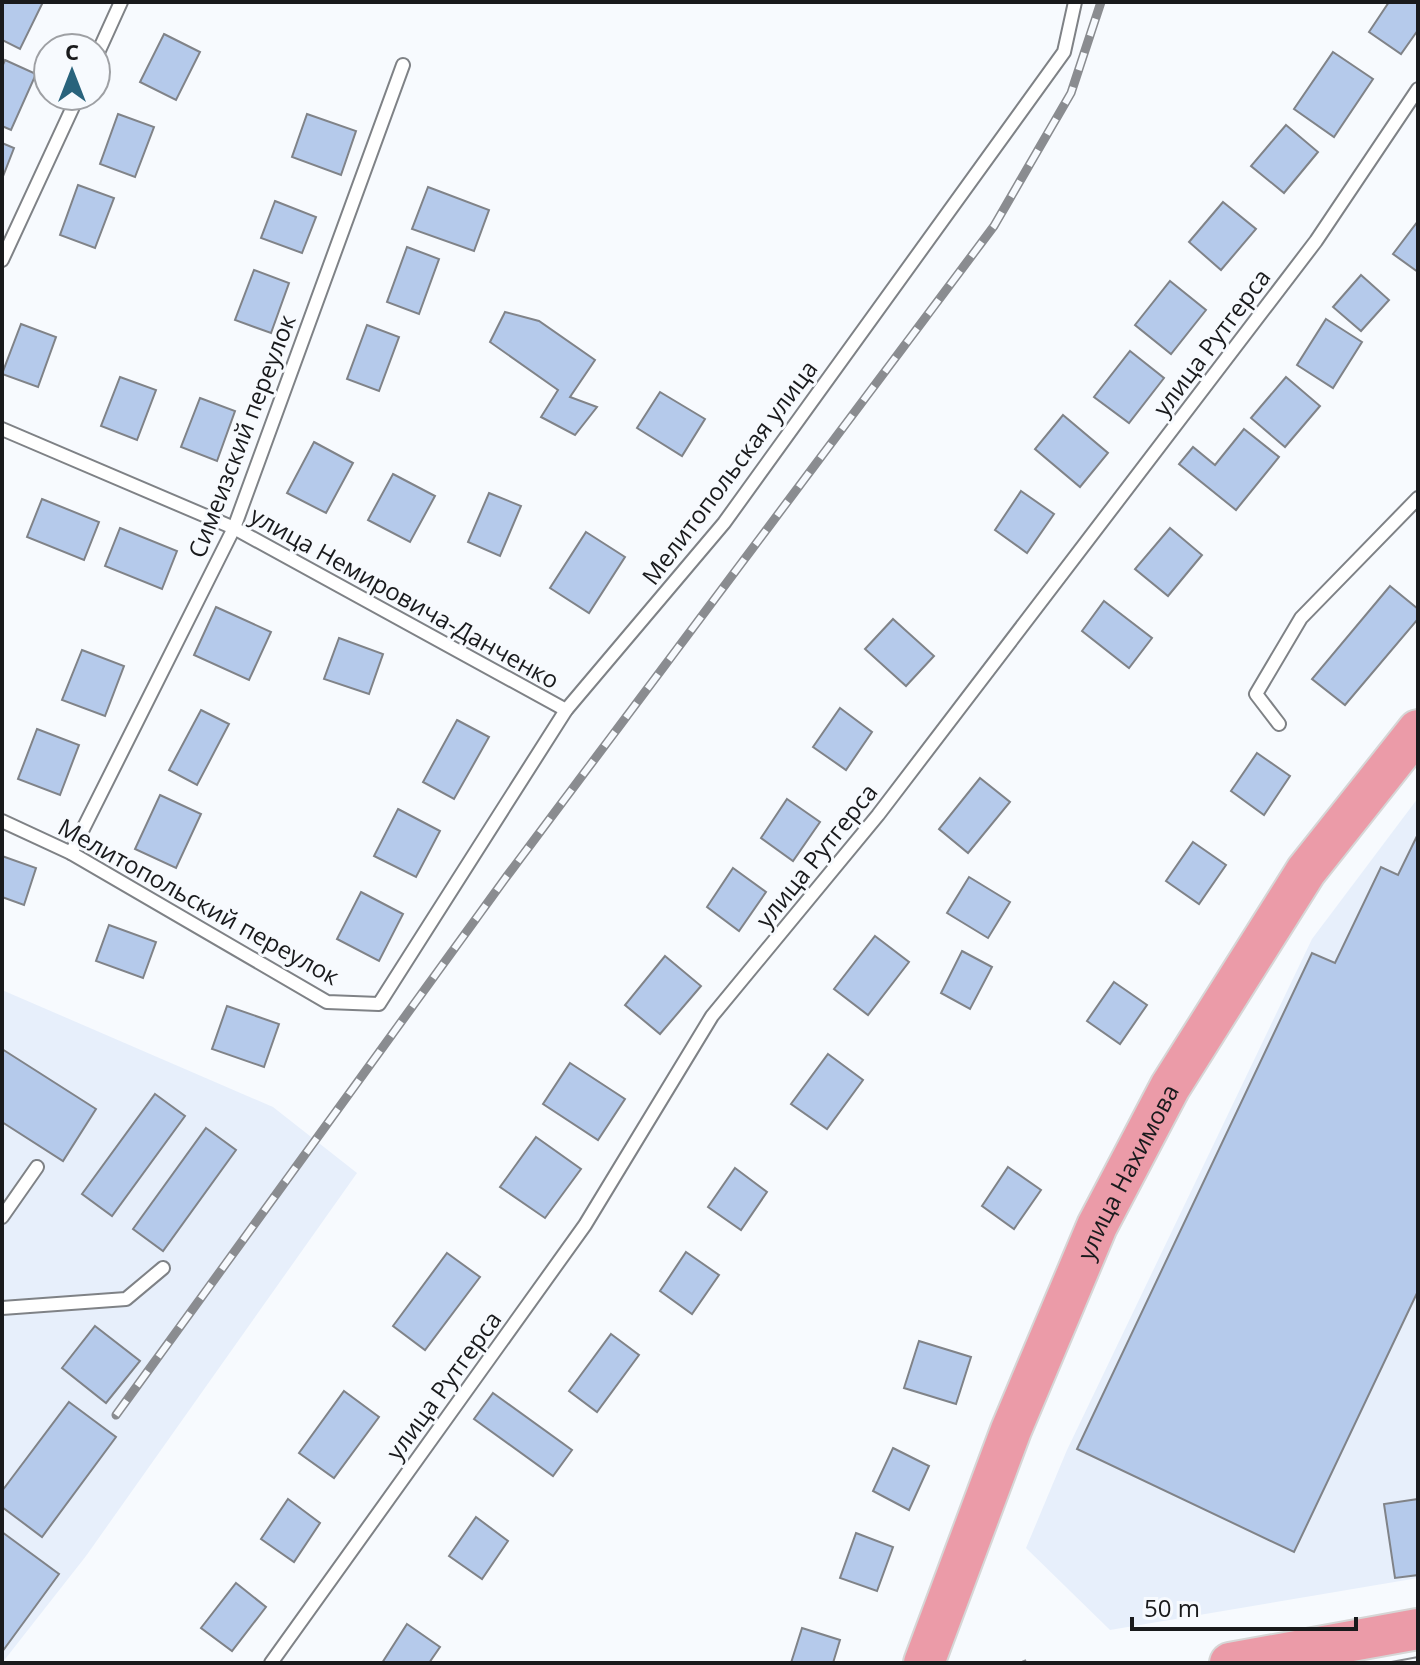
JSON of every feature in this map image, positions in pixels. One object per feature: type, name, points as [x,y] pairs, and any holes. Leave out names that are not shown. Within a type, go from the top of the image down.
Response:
[{"type":"main road","name":"улица Нахимова","points":[[924,1663],[1011,1430],[1097,1226],[1170,1087],[1306,871],[1418,730]]},
{"type":"main road","points":[[1230,1663],[1418,1629]]},
{"type":"lane","points":[[107,32],[121,2]]},
{"type":"lane","name":"Мелитопольская улица","points":[[379,1004],[566,710],[724,523],[1064,52],[1075,2]]},
{"type":"lane","name":"Симеизский переулок","points":[[71,853],[234,528],[403,65]]},
{"type":"lane","name":"улица Рутгерса","points":[[271,1663],[585,1225],[712,1016],[878,815],[1259,316],[1316,241],[1418,89]]},
{"type":"lane","points":[[2,260],[71,112]]},
{"type":"lane","name":"улица Немировича-Данченко","points":[[2,429],[234,528],[566,710]]},
{"type":"lane","points":[[1279,724],[1256,694],[1301,618],[1418,498]]},
{"type":"lane","name":"Мелитопольский переулок","points":[[2,821],[71,853],[327,1002],[379,1004]]},
{"type":"lane","points":[[2,1217],[37,1167]]},
{"type":"lane","points":[[2,1308],[126,1299],[163,1268]]},
{"type":"shaded area","points":[[1418,798],[1418,1578],[1110,1630],[1026,1548],[1067,1450],[1312,939]]},
{"type":"shaded area","points":[[2,990],[273,1107],[357,1173],[86,1556],[2,1663]]},
{"type":"building","points":[[2,2],[43,2],[20,49],[2,40]]},
{"type":"building","points":[[1389,2],[1418,2],[1418,30],[1401,54],[1369,32]]},
{"type":"building","points":[[164,34],[200,52],[176,100],[140,82]]},
{"type":"building","points":[[1333,52],[1373,79],[1334,137],[1294,109]]},
{"type":"building","points":[[5,60],[32,72],[32,83],[11,130],[2,126],[2,67]]},
{"type":"building","points":[[118,114],[154,127],[135,177],[100,164]]},
{"type":"building","points":[[307,114],[356,131],[341,175],[292,157]]},
{"type":"building","points":[[1286,125],[1318,152],[1284,193],[1251,166]]},
{"type":"building","points":[[2,143],[14,148],[2,179]]},
{"type":"building","points":[[78,185],[114,198],[95,248],[60,235]]},
{"type":"building","points":[[428,187],[489,210],[474,251],[412,229]]},
{"type":"building","points":[[275,201],[316,217],[302,253],[261,238]]},
{"type":"building","points":[[1223,202],[1256,229],[1221,270],[1189,242]]},
{"type":"building","points":[[1418,221],[1418,272],[1393,254]]},
{"type":"building","points":[[407,247],[439,259],[419,314],[387,302]]},
{"type":"building","points":[[254,270],[289,283],[271,333],[235,320]]},
{"type":"building","points":[[1361,275],[1389,300],[1361,331],[1333,307]]},
{"type":"building","points":[[1170,281],[1206,310],[1171,354],[1135,325]]},
{"type":"building","points":[[505,312],[539,321],[595,360],[570,397],[597,407],[575,435],[541,417],[558,390],[490,342]]},
{"type":"building","points":[[1326,319],[1362,342],[1333,388],[1297,365]]},
{"type":"building","points":[[21,324],[56,337],[38,387],[2,374]]},
{"type":"building","points":[[367,325],[399,337],[379,391],[347,379]]},
{"type":"building","points":[[1130,351],[1164,378],[1129,423],[1094,397]]},
{"type":"building","points":[[120,377],[156,390],[137,440],[101,426]]},
{"type":"building","points":[[1286,377],[1320,406],[1285,447],[1251,418]]},
{"type":"building","points":[[660,392],[705,419],[682,456],[637,428]]},
{"type":"building","points":[[200,398],[235,411],[217,461],[181,447]]},
{"type":"building","points":[[1063,415],[1108,453],[1080,487],[1035,449]]},
{"type":"building","points":[[1244,429],[1279,457],[1236,510],[1179,464],[1193,447],[1215,465]]},
{"type":"building","points":[[314,442],[353,463],[326,513],[287,493]]},
{"type":"building","points":[[393,474],[435,496],[410,542],[368,520]]},
{"type":"building","points":[[1021,491],[1054,514],[1027,553],[995,530]]},
{"type":"building","points":[[489,493],[521,506],[500,556],[468,542]]},
{"type":"building","points":[[42,499],[99,522],[84,560],[27,537]]},
{"type":"building","points":[[120,528],[177,551],[162,589],[105,566]]},
{"type":"building","points":[[1170,528],[1202,555],[1168,596],[1135,569]]},
{"type":"building","points":[[586,532],[625,557],[589,613],[550,588]]},
{"type":"building","points":[[1390,586],[1418,609],[1418,619],[1345,705],[1312,679]]},
{"type":"building","points":[[1104,601],[1152,638],[1129,668],[1082,631]]},
{"type":"building","points":[[216,607],[271,632],[249,680],[194,655]]},
{"type":"building","points":[[893,619],[934,656],[906,686],[865,649]]},
{"type":"building","points":[[339,638],[383,654],[369,694],[324,679]]},
{"type":"building","points":[[82,650],[124,666],[105,716],[62,700]]},
{"type":"building","points":[[840,708],[872,732],[846,770],[813,747]]},
{"type":"building","points":[[201,710],[229,724],[197,785],[169,770]]},
{"type":"building","points":[[457,720],[489,737],[454,799],[423,782]]},
{"type":"building","points":[[37,729],[79,745],[60,795],[18,779]]},
{"type":"building","points":[[1257,753],[1290,776],[1264,815],[1231,791]]},
{"type":"building","points":[[980,778],[1010,802],[968,853],[939,829]]},
{"type":"building","points":[[160,795],[201,814],[176,868],[135,849]]},
{"type":"building","points":[[787,799],[820,822],[793,861],[761,838]]},
{"type":"building","points":[[398,809],[440,831],[416,877],[374,856]]},
{"type":"building","points":[[1418,834],[1418,1291],[1294,1552],[1077,1449],[1312,953],[1335,963],[1381,867],[1398,875]]},
{"type":"building","points":[[1193,842],[1226,865],[1199,904],[1166,881]]},
{"type":"building","points":[[2,856],[36,868],[24,905],[2,897]]},
{"type":"building","points":[[733,868],[766,892],[739,931],[707,907]]},
{"type":"building","points":[[969,877],[1010,902],[988,938],[947,913]]},
{"type":"building","points":[[361,892],[403,914],[379,961],[337,939]]},
{"type":"building","points":[[109,925],[156,942],[143,978],[96,961]]},
{"type":"building","points":[[875,936],[909,962],[868,1015],[834,989]]},
{"type":"building","points":[[962,951],[992,967],[970,1009],[941,993]]},
{"type":"building","points":[[665,956],[701,986],[660,1034],[625,1005]]},
{"type":"building","points":[[1114,982],[1147,1005],[1120,1044],[1087,1021]]},
{"type":"building","points":[[227,1006],[279,1024],[264,1067],[212,1049]]},
{"type":"building","points":[[2,1049],[96,1109],[63,1161],[2,1122]]},
{"type":"building","points":[[828,1054],[863,1080],[827,1129],[791,1104]]},
{"type":"building","points":[[570,1063],[625,1099],[598,1140],[543,1104]]},
{"type":"building","points":[[155,1094],[185,1116],[112,1216],[82,1194]]},
{"type":"building","points":[[206,1128],[236,1150],[163,1251],[133,1229]]},
{"type":"building","points":[[536,1137],[581,1169],[545,1218],[500,1187]]},
{"type":"building","points":[[1008,1167],[1041,1190],[1014,1229],[982,1206]]},
{"type":"building","points":[[735,1168],[767,1192],[741,1230],[708,1207]]},
{"type":"building","points":[[686,1252],[719,1275],[692,1314],[660,1291]]},
{"type":"building","points":[[447,1253],[480,1277],[425,1350],[393,1326]]},
{"type":"building","points":[[95,1326],[140,1361],[106,1403],[62,1368]]},
{"type":"building","points":[[611,1334],[639,1355],[597,1412],[569,1391]]},
{"type":"building","points":[[919,1341],[971,1357],[956,1404],[904,1388]]},
{"type":"building","points":[[344,1391],[379,1417],[334,1478],[299,1453]]},
{"type":"building","points":[[493,1393],[572,1450],[553,1476],[474,1419]]},
{"type":"building","points":[[69,1402],[116,1437],[42,1537],[2,1507],[2,1491]]},
{"type":"building","points":[[893,1448],[929,1466],[909,1510],[873,1491]]},
{"type":"building","points":[[288,1499],[320,1523],[294,1562],[261,1539]]},
{"type":"building","points":[[1418,1499],[1418,1575],[1395,1578],[1384,1504]]},
{"type":"building","points":[[476,1517],[508,1541],[482,1579],[449,1556]]},
{"type":"building","points":[[2,1532],[59,1574],[2,1652]]},
{"type":"building","points":[[856,1533],[893,1547],[877,1591],[840,1578]]},
{"type":"building","points":[[236,1583],[266,1607],[232,1651],[201,1628]]},
{"type":"building","points":[[407,1624],[440,1647],[429,1663],[382,1663]]},
{"type":"building","points":[[802,1628],[840,1640],[833,1663],[791,1663]]},
{"type":"tram line","points":[[1386,1663],[1418,1657]]},
{"type":"railway","points":[[116,1415],[507,876],[994,226],[1071,93],[1101,2]]}]
